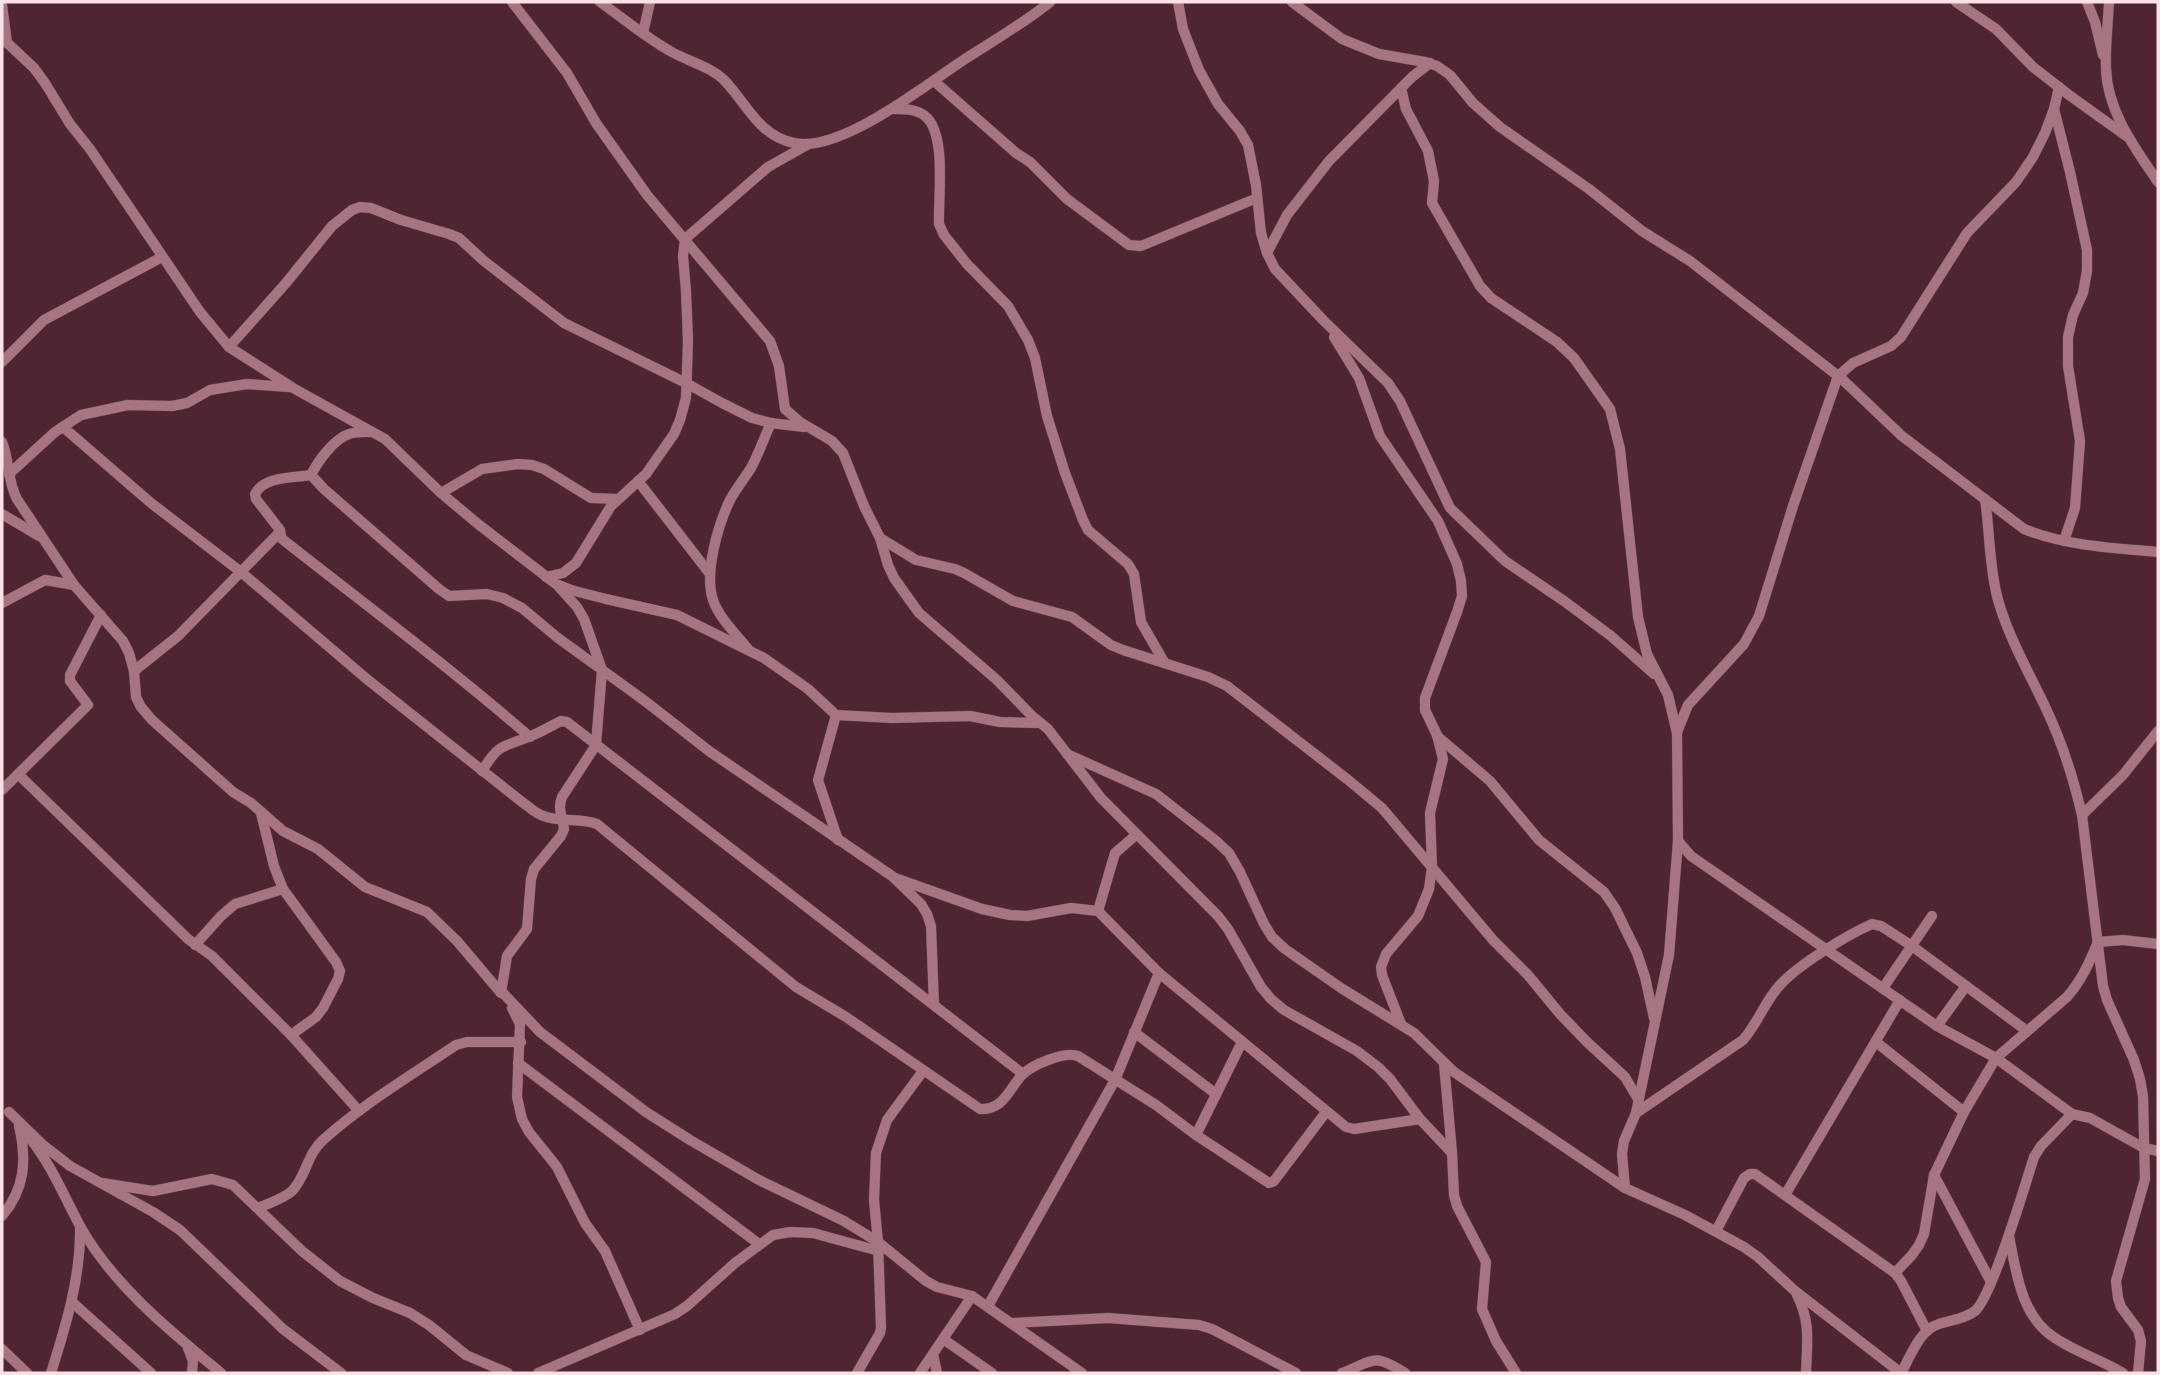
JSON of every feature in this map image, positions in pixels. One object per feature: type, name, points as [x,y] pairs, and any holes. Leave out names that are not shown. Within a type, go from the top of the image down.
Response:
[{"type":"street","points":[[512,2],[567,73],[596,123],[648,195],[770,341],[779,366],[785,409],[800,422],[832,441],[843,453],[880,538],[894,578],[919,613],[997,680],[1048,729],[1101,798],[1218,916],[1271,999],[1284,1010],[1357,1051],[1378,1067],[1452,1153]]},
{"type":"street","points":[[600,2],[673,52],[716,74],[762,127],[793,143],[807,145]]},
{"type":"street","points":[[643,33],[650,2]]},
{"type":"street","points":[[546,577],[563,573],[576,563],[603,517],[651,467],[674,434],[686,398],[687,304],[683,256],[685,239],[768,167],[807,145],[832,139],[894,109],[1050,2]]},
{"type":"street","points":[[1178,2],[1183,29],[1199,70],[1218,104],[1248,145],[1261,233],[1267,253],[1283,278],[1373,368],[1400,401],[1450,508],[1460,519],[1505,561],[1611,636],[1661,679]]},
{"type":"street","points":[[1292,2],[1352,44],[1379,54],[1430,63],[1450,75],[1472,103],[1500,127],[1589,189],[1642,231],[1690,261],[1838,376],[1902,436],[2024,529],[2040,536],[2064,541],[2158,552]]},
{"type":"street","points":[[1956,2],[2006,37],[2034,67],[2129,138]]},
{"type":"street","points":[[2087,2],[2095,22],[2112,99],[2121,124],[2158,182]]},
{"type":"street","points":[[2106,69],[2109,2]]},
{"type":"street","points":[[2,5],[4,41],[34,68],[46,83],[70,124],[90,149],[200,312],[229,347],[293,388],[374,432],[401,452],[441,493],[556,584],[584,619],[603,670],[596,745],[559,804],[564,830],[534,869],[527,929],[507,956],[502,993],[520,1024],[517,1097],[522,1119],[528,1132],[557,1167],[585,1223],[605,1251],[640,1330]]},
{"type":"street","points":[[1267,253],[1287,215],[1329,161],[1418,71],[1430,63]]},
{"type":"street","points":[[934,80],[1016,153],[1030,162],[1067,199],[1129,246],[1141,246],[1257,198]]},
{"type":"street","points":[[1677,733],[1688,705],[1744,644],[1755,624],[1815,437],[1838,376],[1853,363],[1891,346],[1901,337],[1959,243],[1976,221],[2016,181],[2045,133],[2059,87]]},
{"type":"street","points":[[1401,88],[1406,109],[1428,151],[1434,181],[1432,203],[1475,278],[1491,298],[1557,342],[1574,358],[1610,409],[1620,449],[1638,617],[1647,654],[1668,695],[1677,733],[1678,841],[1670,955],[1636,1113],[1624,1141],[1622,1154],[1625,1188]]},
{"type":"street","points":[[894,109],[915,111],[927,117],[934,127],[938,142],[939,224],[944,235],[967,264],[1008,306],[1028,340],[1035,358],[1047,416],[1083,520],[1088,530],[1128,564],[1134,574],[1141,622],[1164,662]]},
{"type":"street","points":[[2054,109],[2087,250],[2083,293],[2073,315],[2068,337],[2068,366],[2080,441],[2075,508],[2064,541]]},
{"type":"street","points":[[229,347],[332,226],[360,207],[371,208],[459,238],[484,261],[564,323],[738,411],[771,423],[810,428]]},
{"type":"street","points":[[2,362],[44,320],[162,257]]},
{"type":"street","points":[[1324,321],[1359,378],[1380,436],[1438,521],[1461,581],[1457,612],[1425,698],[1425,709],[1437,735],[1443,759],[1430,813],[1432,867],[1429,889],[1418,916],[1386,954],[1381,967],[1401,1025]]},
{"type":"street","points":[[9,474],[62,426],[81,415],[128,405],[172,406],[222,387],[247,384],[293,388]]},
{"type":"street","points":[[749,650],[713,600],[710,574],[725,511],[750,468],[771,423]]},
{"type":"street","points":[[62,426],[151,503],[241,572],[368,680],[540,815],[597,824],[796,987],[846,1017],[979,1109],[996,1107],[1023,1074],[1070,1053],[1156,1105],[1269,1183],[1274,1181],[1326,1112]]},
{"type":"street","points":[[311,475],[318,462],[341,438],[357,432],[374,432]]},
{"type":"street","points":[[2,442],[8,457],[12,489],[74,585],[123,641],[134,671],[136,697],[141,707],[233,792],[294,838],[318,849],[365,887],[427,912],[540,1032],[646,1112],[759,1180],[830,1213],[926,1281],[937,1287],[972,1296],[1082,1373]]},
{"type":"street","points":[[441,493],[482,469],[518,464],[532,465],[544,470],[591,498],[618,499]]},
{"type":"street","points":[[134,671],[178,636],[278,535],[281,536],[280,530],[256,499],[258,488],[273,481],[311,475]]},
{"type":"street","points":[[311,475],[449,596],[487,594],[503,598],[522,608],[709,751],[891,876],[921,904],[927,914],[931,926],[934,1005]]},
{"type":"street","points":[[638,481],[710,574]]},
{"type":"street","points":[[1985,499],[1989,549],[1999,603],[2050,716],[2077,793],[2107,1000],[2140,1079],[2143,1096],[2144,1187],[2116,1281],[2121,1307],[2138,1330],[2141,1341],[2138,1373]]},
{"type":"street","points":[[2,514],[43,538]]},
{"type":"street","points":[[278,535],[396,630],[466,681],[530,737]]},
{"type":"street","points":[[880,538],[916,560],[955,569],[1003,597],[1073,617],[1111,645],[1227,686],[1382,808],[1493,940],[1528,975],[1576,1031],[1625,1077],[1638,1099]]},
{"type":"street","points":[[2,603],[45,580],[74,585]]},
{"type":"street","points":[[556,584],[606,599],[677,615],[764,658],[808,689],[836,715],[892,719],[970,716],[1000,722],[1039,723]]},
{"type":"street","points":[[2,790],[88,705],[70,681],[70,675],[101,615]]},
{"type":"street","points":[[836,715],[818,780],[838,840]]},
{"type":"street","points":[[482,771],[498,749],[508,743],[530,737],[561,721],[567,722],[1023,1074]]},
{"type":"street","points":[[2082,815],[2128,769],[2158,731]]},
{"type":"street","points":[[1437,735],[1490,781],[1539,840],[1604,892],[1637,953],[1655,1022]]},
{"type":"street","points":[[1066,753],[1156,794],[1177,808],[1229,853],[1264,924],[1272,937],[1285,949],[1340,988],[1414,1033],[1468,1082],[1625,1188],[1685,1215],[1744,1247],[1795,1292],[1901,1373],[1920,1338],[1927,1331],[1936,1325],[1974,1312],[1981,1303],[1991,1282],[2034,1157],[2072,1114]]},
{"type":"street","points":[[18,774],[291,1034],[359,1111]]},
{"type":"street","points":[[261,812],[274,866],[284,889],[340,971],[323,1008],[316,1017],[291,1034]]},
{"type":"street","points":[[1098,911],[1115,853],[1136,835]]},
{"type":"street","points":[[1678,841],[1691,856],[1937,1026],[1996,1058],[2072,1114],[2090,1118],[2144,1148],[2158,1151]]},
{"type":"street","points":[[891,876],[982,909],[1010,915],[1027,916],[1059,908],[1098,911],[1159,973],[1346,1127],[1354,1129],[1420,1119]]},
{"type":"street","points":[[195,945],[235,904],[284,889]]},
{"type":"street","points":[[1883,988],[1932,916]]},
{"type":"street","points":[[1636,1113],[1743,1040],[1752,1031],[1780,985],[1793,974],[1872,925],[1881,926],[1912,946],[2027,1031]]},
{"type":"street","points":[[2098,942],[2123,940],[2158,944]]},
{"type":"street","points":[[1895,1273],[1912,1255],[1924,1234],[1934,1175],[1964,1112],[1996,1058],[2067,997],[2084,976],[2098,942]]},
{"type":"street","points":[[988,1306],[1115,1080],[1159,973]]},
{"type":"street","points":[[1937,1026],[1966,986]]},
{"type":"street","points":[[1785,1195],[1900,1000]]},
{"type":"street","points":[[1134,1032],[1216,1094]]},
{"type":"street","points":[[258,1208],[292,1191],[320,1142],[359,1111],[461,1043],[521,1042]]},
{"type":"street","points":[[1196,1135],[1242,1042]]},
{"type":"street","points":[[1876,1042],[1964,1112]]},
{"type":"street","points":[[518,1063],[760,1244]]},
{"type":"street","points":[[1444,1063],[1454,1195],[1486,1262],[1482,1309],[1496,1341],[1516,1373]]},
{"type":"street","points":[[857,1373],[881,1328],[874,1200],[876,1153],[887,1120],[923,1071]]},
{"type":"street","points":[[6,1109],[32,1142],[56,1178],[80,1226],[120,1280],[186,1344],[221,1373]]},
{"type":"street","points":[[6,1109],[57,1156],[180,1230],[283,1329],[341,1373]]},
{"type":"street","points":[[2,1216],[14,1202],[23,1170],[24,1153],[19,1126]]},
{"type":"street","points":[[1716,1231],[1744,1178],[1755,1174],[1895,1273],[1927,1331]]},
{"type":"street","points":[[1934,1175],[1991,1282]]},
{"type":"street","points":[[102,1183],[153,1191],[212,1179],[223,1181],[240,1190],[302,1251],[340,1281],[410,1313],[466,1355],[508,1373]]},
{"type":"street","points":[[51,1373],[72,1302],[80,1257],[80,1226]]},
{"type":"street","points":[[538,1373],[640,1330],[687,1306],[735,1263],[773,1235],[790,1232],[813,1233],[878,1247]]},
{"type":"street","points":[[2008,1233],[2019,1286],[2030,1312],[2043,1328],[2054,1338],[2123,1373]]},
{"type":"street","points":[[1795,1292],[1805,1312],[1806,1373]]},
{"type":"street","points":[[920,1373],[972,1296]]},
{"type":"street","points":[[72,1302],[151,1373]]},
{"type":"street","points":[[1013,1323],[1108,1318],[1199,1325],[1212,1329],[1296,1373]]},
{"type":"street","points":[[943,1339],[992,1373]]},
{"type":"street","points":[[186,1344],[193,1361],[192,1373]]},
{"type":"street","points":[[2,1349],[27,1373]]},
{"type":"street","points":[[933,1354],[937,1373]]},
{"type":"street","points":[[1342,1373],[1376,1359],[1384,1360],[1405,1373]]}]
